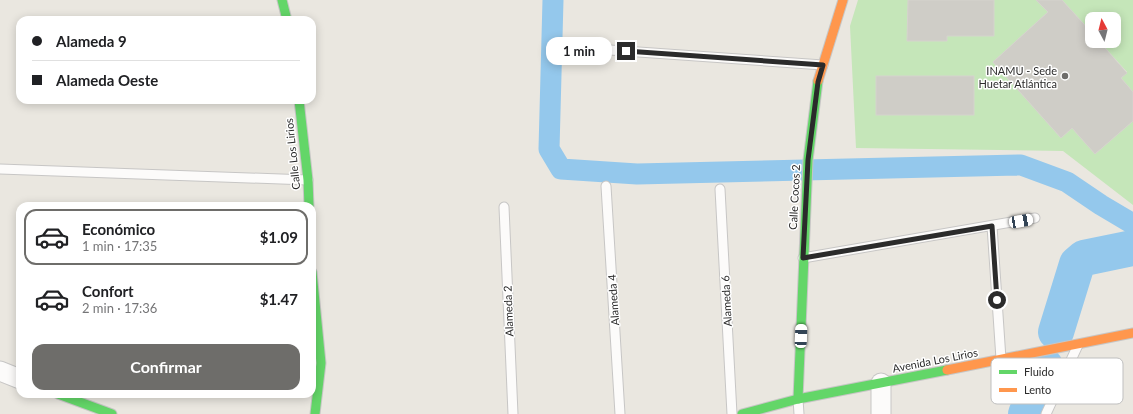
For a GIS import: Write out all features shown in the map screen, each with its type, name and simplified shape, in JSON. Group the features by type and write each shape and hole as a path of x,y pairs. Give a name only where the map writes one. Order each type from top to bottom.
{"street":[{"path":"282,0 286,16"},
{"name":"Calle Cocos 2","path":"798,399 808,160 818,82 843,0"},
{"name":"Calle Los Lirios","path":"299,104 308,180 309,202"},
{"path":"315,414 321,363 316,312"},
{"name":"Avenida Los Lirios","path":"1006,358 1133,333"},
{"name":"Avenida Los Lirios","path":"742,414 798,399 991,361"},
{"path":"0,370 16,377"},
{"path":"881,383 881,414"},
{"path":"69,398 112,414"}],"lane":[{"path":"610,50 823,65"},
{"path":"0,169 308,180"},
{"name":"Alameda 4","path":"606,186 620,414"},
{"name":"Alameda 6","path":"720,189 732,414"},
{"name":"Alameda 2","path":"504,207 513,414"},
{"path":"803,258 1035,218"},
{"path":"992,226 1001,358"},
{"path":"1071,358 1078,343"},
{"path":"798,399 799,414"},
{"path":"1046,414 1051,404"}],"green space":[{"path":"858,0 1040,0 1038,2 1048,12 993,62 1061,138 1072,128 1095,154 1133,121 1133,205 1063,151 856,148 850,26"},
{"path":"1062,0 1133,0 1133,92 1121,78 1127,72 1105,48 1121,48 1121,12 1085,12 1085,25"}],"building":[{"path":"908,0 994,0 994,36 947,36 947,41 907,41"},
{"name":"INAMU - Sede Huetar Atlántica","path":"1036,0 1062,0 1085,25 1085,48 1105,48 1127,73 1121,78 1133,92 1133,121 1095,154 1072,128 1061,138 993,62 1048,12"},
{"path":"876,76 974,76 974,115 876,115"}],"waterway":[{"path":"553,0 549,149 561,169 637,174 1021,165 1067,182 1133,224"},
{"path":"1056,332 1077,264 1084,258 1133,248"},
{"path":"1026,414 1030,404"}],"traffic: fast":[{"path":"282,0 286,16"},
{"path":"798,399 808,160 818,81"},
{"path":"299,104 308,180 309,202"},
{"path":"315,414 321,363 316,312"},
{"path":"742,414 798,399 947,370"},
{"path":"69,398 112,414"}],"traffic: slow":[{"path":"818,81 843,0"},
{"path":"1007,358 1133,333"},
{"path":"947,370 991,361"}],"place":[{"name":"INAMU - Sede Huetar Atlántica","path":"1065,76"}],"route":[{"path":"626,51 823,65 818,82 808,160 803,258 992,226 997,300"}]}
